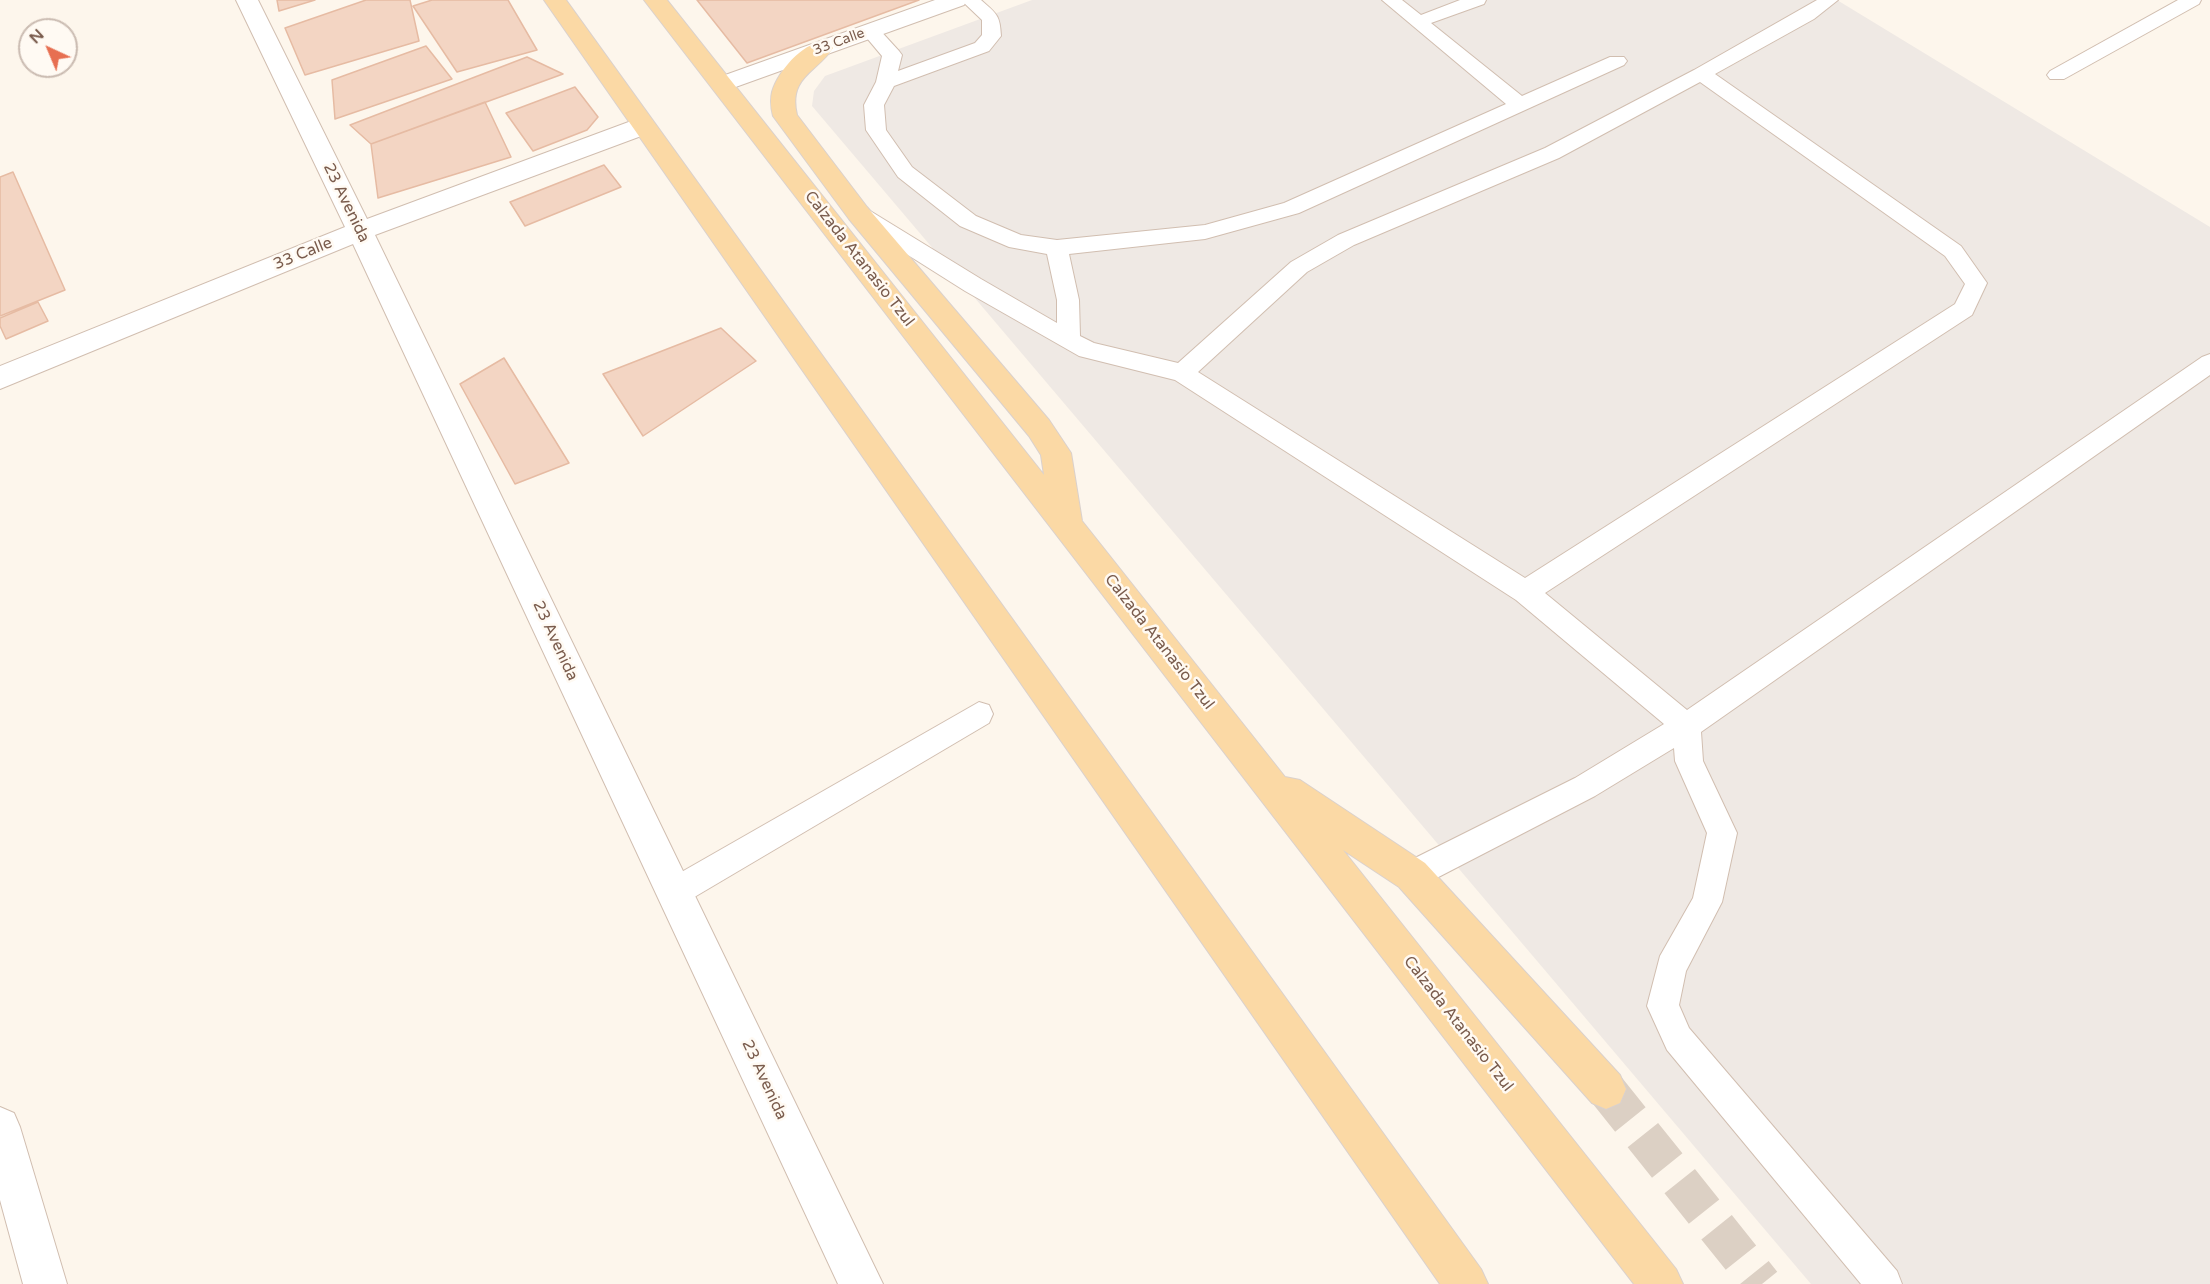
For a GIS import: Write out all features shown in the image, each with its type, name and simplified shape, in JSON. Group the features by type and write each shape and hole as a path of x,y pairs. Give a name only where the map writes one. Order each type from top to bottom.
{"main road":[{"path":"555,0 1466,1284"},
{"name":"Calzada Atanasio Tzul","path":"655,0 1661,1284"},
{"path":"821,48 800,65 786,84 781,99 785,116 858,214 1039,428 1056,453 1068,525"},
{"path":"1263,776 1412,875 1606,1089"}],"street":[{"name":"23 Avenida","path":"246,0 360,231 861,1284"},
{"name":"33 Calle","path":"722,84 956,0"},
{"name":"33 Calle","path":"0,378 360,231 643,126"},
{"path":"0,1127 45,1284"}],"lane":[{"path":"886,82 982,47 992,36 991,18 970,0"},
{"path":"1391,0 1520,105"},
{"path":"1418,22 1477,0"},
{"path":"1182,373 1299,267 1346,240 1552,153 1785,28 1829,0"},
{"path":"2057,75 2192,0"},
{"path":"870,31 892,55 886,82 873,105 876,130 905,172 968,221 1017,242 1057,248 1205,232 1291,208 1617,61"},
{"path":"1526,592 1964,309 1976,283 1953,251 1701,74"},
{"path":"858,214 973,285 1087,350 1182,373 1526,592 1686,726 1689,761 1722,833 1707,902 1671,967 1664,1006 1678,1040 1884,1284"},
{"path":"1057,248 1068,300 1069,339"},
{"path":"1412,875 1585,787 1686,726 2210,363"},
{"path":"675,892 734,860 979,714"}],"shaded area":[{"path":"1032,0 1837,0 2210,227 2210,1284 1811,1284 812,106 814,91 825,76"}],"building":[{"path":"277,0 315,0 279,11"},
{"path":"366,0 410,0 419,41 305,75 285,28"},
{"path":"432,0 508,0 537,50 457,72 413,6"},
{"path":"697,0 919,0 747,63"},
{"path":"426,46 452,79 335,119 332,80"},
{"path":"527,57 563,74 371,144 350,125"},
{"path":"575,87 598,117 587,130 533,151 506,113"},
{"path":"485,102 511,157 378,198 371,144"},
{"path":"604,165 621,187 525,226 510,202"},
{"path":"13,172 65,290 0,316 0,177"},
{"path":"38,302 48,321 6,339 0,326 0,318"},
{"path":"721,328 756,361 643,436 603,374"},
{"path":"504,358 569,463 515,484 460,384"}],"tunnel":[{"path":"1606,1089 1762,1284"}]}
